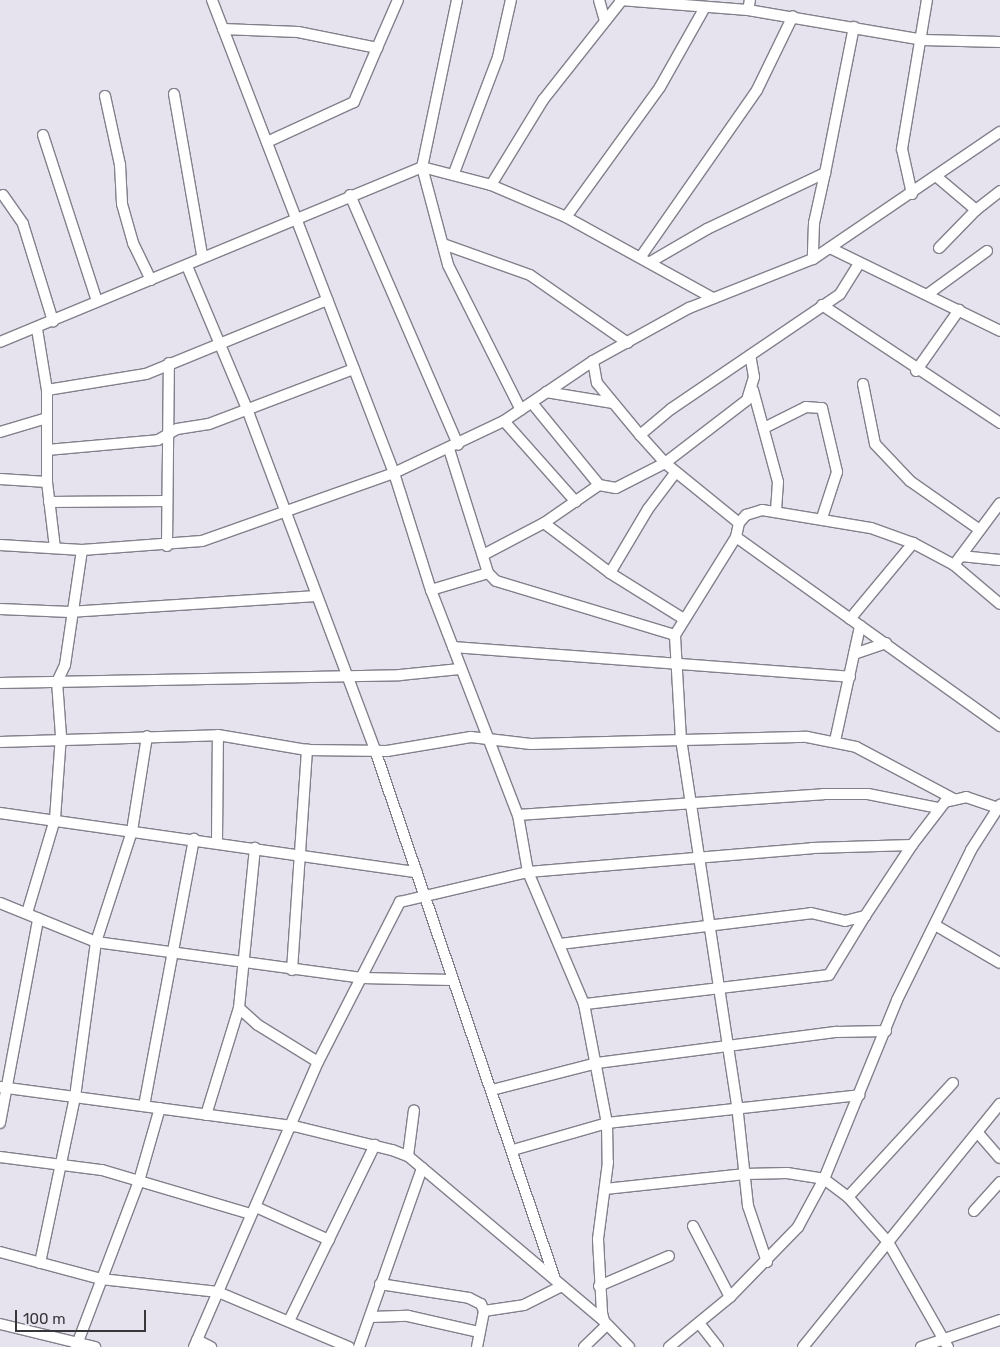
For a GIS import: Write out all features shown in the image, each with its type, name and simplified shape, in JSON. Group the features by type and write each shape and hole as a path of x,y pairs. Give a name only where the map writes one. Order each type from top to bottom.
{"street":[{"path":"212,0 298,219 327,300 394,473 431,590 518,815 528,872 584,1004 597,1063 607,1123 605,1189 598,1238 599,1286 606,1323"},
{"path":"267,142 354,102 398,0"},
{"path":"457,0 422,167 443,244 466,308 521,410"},
{"path":"454,173 498,57 511,0"},
{"path":"599,0 605,21"},
{"path":"491,185 543,100 621,0 704,9 749,5 793,16 922,40 1000,42"},
{"path":"912,194 902,149 922,40 927,0"},
{"path":"566,217 660,87 704,9"},
{"path":"642,255 757,90 793,16"},
{"path":"814,259 814,223 854,27"},
{"path":"222,29 298,32 378,48"},
{"path":"174,94 202,256"},
{"path":"105,96 120,165 122,204 133,243 151,280"},
{"path":"0,545 82,550 167,546 202,541 394,473 453,447 504,421 594,361 713,298 814,259 938,177 1000,132"},
{"path":"43,136 97,301"},
{"path":"0,342 36,329 97,301 187,266 202,256 298,219 350,195 422,167 454,173 491,185 566,217 642,255 713,298"},
{"path":"652,261 707,229 825,173"},
{"path":"938,177 976,210"},
{"path":"940,248 976,210 1000,191"},
{"path":"3,195 23,224 53,321"},
{"path":"350,195 453,447 488,573 496,581 675,635"},
{"path":"443,244 530,275 628,343"},
{"path":"830,248 860,264 928,294 1000,331"},
{"path":"928,294 987,252"},
{"path":"640,435 844,289 860,264"},
{"path":"187,266 247,409 345,676 375,750 417,872 422,894 513,1150 557,1283"},
{"path":"47,390 137,376 218,341 327,300"},
{"path":"822,305 916,371 1000,424"},
{"path":"916,371 959,310"},
{"path":"36,329 47,390 47,482 55,548"},
{"path":"750,355 753,390 778,482 776,512"},
{"path":"594,361 597,383 640,435 665,463 738,523"},
{"path":"167,546 172,432 169,363"},
{"path":"47,450 158,440 172,432 247,409 354,369"},
{"path":"863,384 875,444 910,481 980,530"},
{"path":"483,555 544,523 599,485 624,486 665,463 733,412 753,390"},
{"path":"546,392 613,403"},
{"path":"532,403 599,485"},
{"path":"764,428 806,408 822,408 837,472 822,518"},
{"path":"0,432 47,418"},
{"path":"504,421 576,502"},
{"path":"610,573 648,508 676,472"},
{"path":"0,479 47,482"},
{"path":"49,502 168,500"},
{"path":"954,565 1000,503"},
{"path":"767,1262 748,1206 738,1105 717,986 701,859 690,803 681,740 675,635 736,537 738,523 755,512 776,512 822,518 913,543 954,565 1000,604"},
{"path":"544,523 610,573 684,619"},
{"path":"736,537 1000,726"},
{"path":"850,619 913,543"},
{"path":"27,913 55,819 61,736 57,682 65,664 70,612 82,550"},
{"path":"961,556 1000,560"},
{"path":"431,590 488,573"},
{"path":"0,609 70,612 315,596"},
{"path":"836,741 860,626"},
{"path":"854,654 886,644"},
{"path":"453,647 675,660 850,677"},
{"path":"0,683 345,676 460,669"},
{"path":"0,742 61,736 218,735 307,750 375,750 488,739 531,744 807,736 836,741 886,760 954,799"},
{"path":"216,841 218,735"},
{"path":"40,1262 63,1162 75,1097 96,942 132,831 147,736"},
{"path":"292,970 302,856 307,750"},
{"path":"518,815 690,803 868,794 938,808"},
{"path":"584,1004 717,986 829,975 865,916 938,808 954,799 966,797 999,806 935,925 886,1032 824,1179 798,1227 767,1262 730,1297 669,1347"},
{"path":"0,813 216,841 302,856 417,872"},
{"path":"144,1106 169,954 194,839"},
{"path":"210,1347 195,1344 254,1210 294,1126 318,1062 400,902 422,894 528,872 701,859 812,848 912,845"},
{"path":"206,1114 239,1008 255,848"},
{"path":"0,903 96,942 169,954 362,978 452,980"},
{"path":"560,944 811,913 845,921 865,916"},
{"path":"0,1123 2,1087 38,918"},
{"path":"935,925 1000,963"},
{"path":"239,1008 258,1025 318,1062"},
{"path":"492,1090 597,1063 727,1049 844,1032 886,1032"},
{"path":"848,1197 953,1083"},
{"path":"2,1087 294,1126 374,1145 408,1156 606,1323 629,1347"},
{"path":"513,1150 607,1123 738,1105 859,1095"},
{"path":"803,1347 1000,1104"},
{"path":"77,1344 139,1181 160,1108"},
{"path":"408,1156 414,1110"},
{"path":"978,1133 1000,1158"},
{"path":"289,1321 374,1145"},
{"path":"0,1157 63,1162 254,1210 329,1240"},
{"path":"359,1347 422,1168"},
{"path":"605,1189 745,1174 787,1173 824,1179 848,1197 888,1242 947,1343"},
{"path":"974,1211 1000,1182"},
{"path":"693,1226 730,1297"},
{"path":"0,1252 101,1279 218,1292 349,1347"},
{"path":"599,1286 669,1256"},
{"path":"484,1311 524,1305 557,1283"},
{"path":"380,1284 469,1298 481,1304 484,1311 477,1347"},
{"path":"370,1317 408,1316 479,1332"},
{"path":"921,1347 947,1343 1000,1320"},
{"path":"584,1347 606,1323"},
{"path":"698,1323 718,1347"},
{"path":"0,1324 95,1347"}]}
